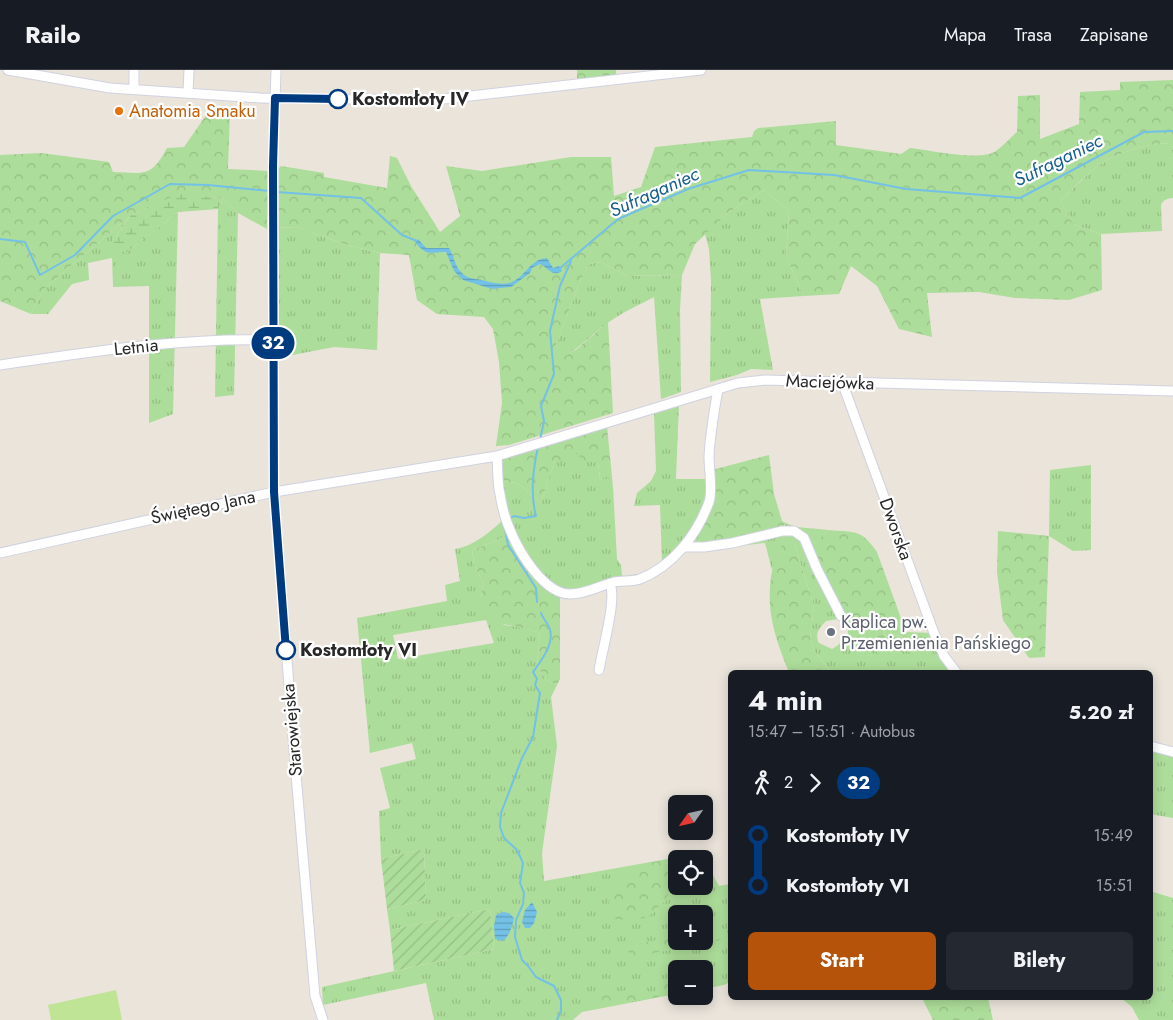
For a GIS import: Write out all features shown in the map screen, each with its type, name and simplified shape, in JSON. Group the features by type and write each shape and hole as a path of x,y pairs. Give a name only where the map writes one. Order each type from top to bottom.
{"street":[{"path":"8,70 110,88 275,98 435,100 701,70"},
{"path":"134,70 134,89"},
{"path":"188,93 189,70"},
{"path":"275,98 276,70"},
{"name":"Starowiejska","path":"275,98 273,186 274,492 315,996 323,1020"},
{"name":"Letnia","path":"0,365 87,352 202,340 273,340"},
{"name":"Maciejówka","path":"497,456 738,383 765,380 1173,391"},
{"name":"Dworska","path":"842,382 934,633 944,656 954,670"},
{"path":"497,456 499,491 510,530 526,560 539,577 553,589 568,594 586,592 615,582 638,580 670,562 684,547 709,501 711,490 709,476 710,436 718,389"},
{"name":"Świętego Jana","path":"0,552 274,492 497,456"},
{"path":"684,547 713,546 782,531 794,531 804,538 817,569 841,616"},
{"path":"599,670 612,602 610,584"},
{"path":"1153,747 1173,752"}],"green space":[{"path":"577,70 616,70 616,75 577,80"},
{"path":"1173,80 1173,143 1140,147 1107,160 1085,176 1061,201 1073,224 1101,234 1102,290 1069,300 1015,298 979,292 927,293 932,337 899,329 877,286 851,266 839,294 804,296 786,257 789,211 764,190 729,212 695,244 682,275 627,276 601,262 589,264 579,284 556,345 565,356 577,349 608,322 613,413 509,445 496,446 502,403 499,362 493,329 484,317 437,314 417,300 409,255 380,253 347,245 296,227 277,228 278,169 281,166 324,173 324,177 387,188 390,156 397,158 411,186 440,232 460,216 446,166 482,171 571,157 611,157 614,196 641,187 655,147 752,137 754,131 758,128 836,121 836,145 901,154 910,148 967,155 989,154 996,151 1017,132 1018,96 1040,95 1040,139 1079,124 1080,92 1120,90 1120,82"},
{"path":"209,111 230,111 228,169 269,171 267,229 238,213 223,198 178,195 131,215 44,289 31,314 0,301 0,155 41,153 109,162 113,172 146,172 156,165 167,148 184,147"},
{"path":"1173,143 1173,198 1169,198 1161,205 1162,231 1101,234 1073,224 1061,201 1097,166 1117,155 1140,147"},
{"path":"764,190 789,211 786,257 804,296 760,299 773,370 751,369 710,382 711,280 709,249 705,234 729,212"},
{"path":"178,194 223,198 218,209 178,212 126,253 115,248 113,240 131,215"},
{"path":"223,198 238,213 234,395 215,397 218,209"},
{"path":"178,212 173,414 149,423 149,286 113,287 112,258 88,263 89,280 72,284 48,314 31,314 44,289 131,215 113,240 126,253"},
{"path":"296,227 347,245 380,253 377,350 334,347 277,358 277,228"},
{"path":"601,262 627,276 682,275 680,310 681,392 661,399 654,297 614,318 564,357 556,345 579,284 589,264"},
{"path":"679,404 676,479 706,479 709,489 702,511 684,542 662,564 660,505 634,506 637,493 651,481 656,471 654,412"},
{"path":"607,426 613,487 608,476 600,479 598,462 581,462 578,452 566,460 555,460 541,502 517,483 502,481 500,459"},
{"path":"578,451 598,462 600,479 608,475 613,487 617,559 621,565 622,575 637,574 637,577 569,591 555,586 541,575 528,560 512,529 502,493 502,481 517,483 541,502 555,460"},
{"path":"769,455 774,494 782,521 786,523 779,531 698,545 694,542 694,538 708,508 712,470"},
{"path":"1091,465 1091,550 1073,551 1049,536 1050,470"},
{"path":"504,519 503,536 500,539 472,550 474,564 483,583 481,599 504,625 540,633 537,666 546,680 557,685 551,697 557,746 542,853 544,881 668,859 668,895 713,895 713,875 719,886 728,884 728,983 713,987 713,960 668,960 668,996 582,1012 573,1020 434,1020 426,983 323,1005 322,987 494,949 490,909 390,930 387,909 426,900 424,849 381,859 379,811 390,808 380,768 416,759 412,743 370,753 357,618 447,601 445,585 460,581 455,549 475,542","holes":["486,620 494,643 398,659 393,635"]},
{"path":"786,523 796,527 829,530 824,534 818,567 838,598 893,656 883,628 903,638 906,632 931,633 952,670 829,670 814,651 810,639 814,606 794,543 783,542 772,570 765,543 721,548 784,527","holes":["841,617 848,630 848,636 843,636 839,644 832,649 819,643 817,637 818,631 826,621"]},
{"path":"503,525 506,527 509,536 560,595 560,679 557,685 546,680 537,666 540,633 486,620 481,599 483,583 474,564 472,550 500,539 503,535"},
{"path":"829,530 857,533 866,539 877,552 906,632 904,638 883,629 893,656 888,661 859,638 838,598 818,567 812,549"},
{"path":"998,531 1049,536 1045,657 1029,658 1003,620 997,572"},
{"path":"783,541 794,543 814,606 810,639 814,651 829,670 788,670 779,647 771,611 770,585 773,567"},
{"path":"1153,748 1173,752 1173,818 1153,815"},
{"path":"424,849 426,900 387,909 381,859"},
{"path":"668,859 668,882 661,890 668,894 666,902 646,917 616,920 609,903 612,888 629,881 631,866"},
{"path":"1153,892 1173,898 1173,1020 1139,1020 1132,1007 1123,1000 1153,1000"},
{"path":"490,909 494,949 394,971 390,930"},
{"path":"728,930 728,938 713,941 713,931"},
{"path":"668,938 668,950 670,950 635,957 627,951 627,946"},
{"path":"668,984 668,995 606,1006 598,1002 601,992 637,990 643,998 655,995"},
{"path":"116,990 122,1020 51,1020 48,1005"},
{"path":"923,1000 988,1000 993,1020 933,1020"}],"water":[{"path":"418,239 426,248 449,248 459,269 465,276 473,279 506,284 519,278 531,265 547,258 553,268 559,266 562,271 553,273 540,264 532,268 530,273 511,287 492,289 463,280 454,271 446,252 426,252 415,242"},
{"path":"532,902 537,912 534,923 530,928 525,928 522,922 525,910"},
{"path":"503,912 509,913 514,918 509,933 503,941 495,939 494,926 496,915"}],"waterway":[{"name":"Sufraganiec","path":"559,269 618,219 688,189 749,170 834,175 906,189 1020,198 1144,132 1173,131"},
{"name":"Sufraganiec","path":"0,239 25,242 40,275 75,255 113,216 170,184 208,185 270,191"},
{"name":"Sufraganiec","path":"277,192 361,198 402,235 417,241"},
{"path":"540,440 544,421 541,406 554,374 550,331 560,286 571,261"},
{"path":"509,519 514,516 524,518 536,516 533,482 538,447"},
{"path":"505,528 508,545 536,588 537,602"},
{"path":"541,613 549,627 551,639 547,651 533,672 537,679 535,685 540,693 533,737 522,758 501,813 500,827 504,838 517,850 523,863 520,883 524,893 523,904 516,920 515,937 522,960 536,977 554,986 561,1000 561,1010 557,1020"}],"bus line":[{"name":"32","path":"286,650 274,492 273,166 275,98 338,99"}],"place":[{"name":"Kostomłoty IV","path":"338,99"},
{"name":"Anatomia Smaku","path":"119,111"},
{"name":"Kaplica pw. Przemienienia Pańskiego","path":"831,632"},
{"name":"Kostomłoty VI","path":"286,650"}]}
